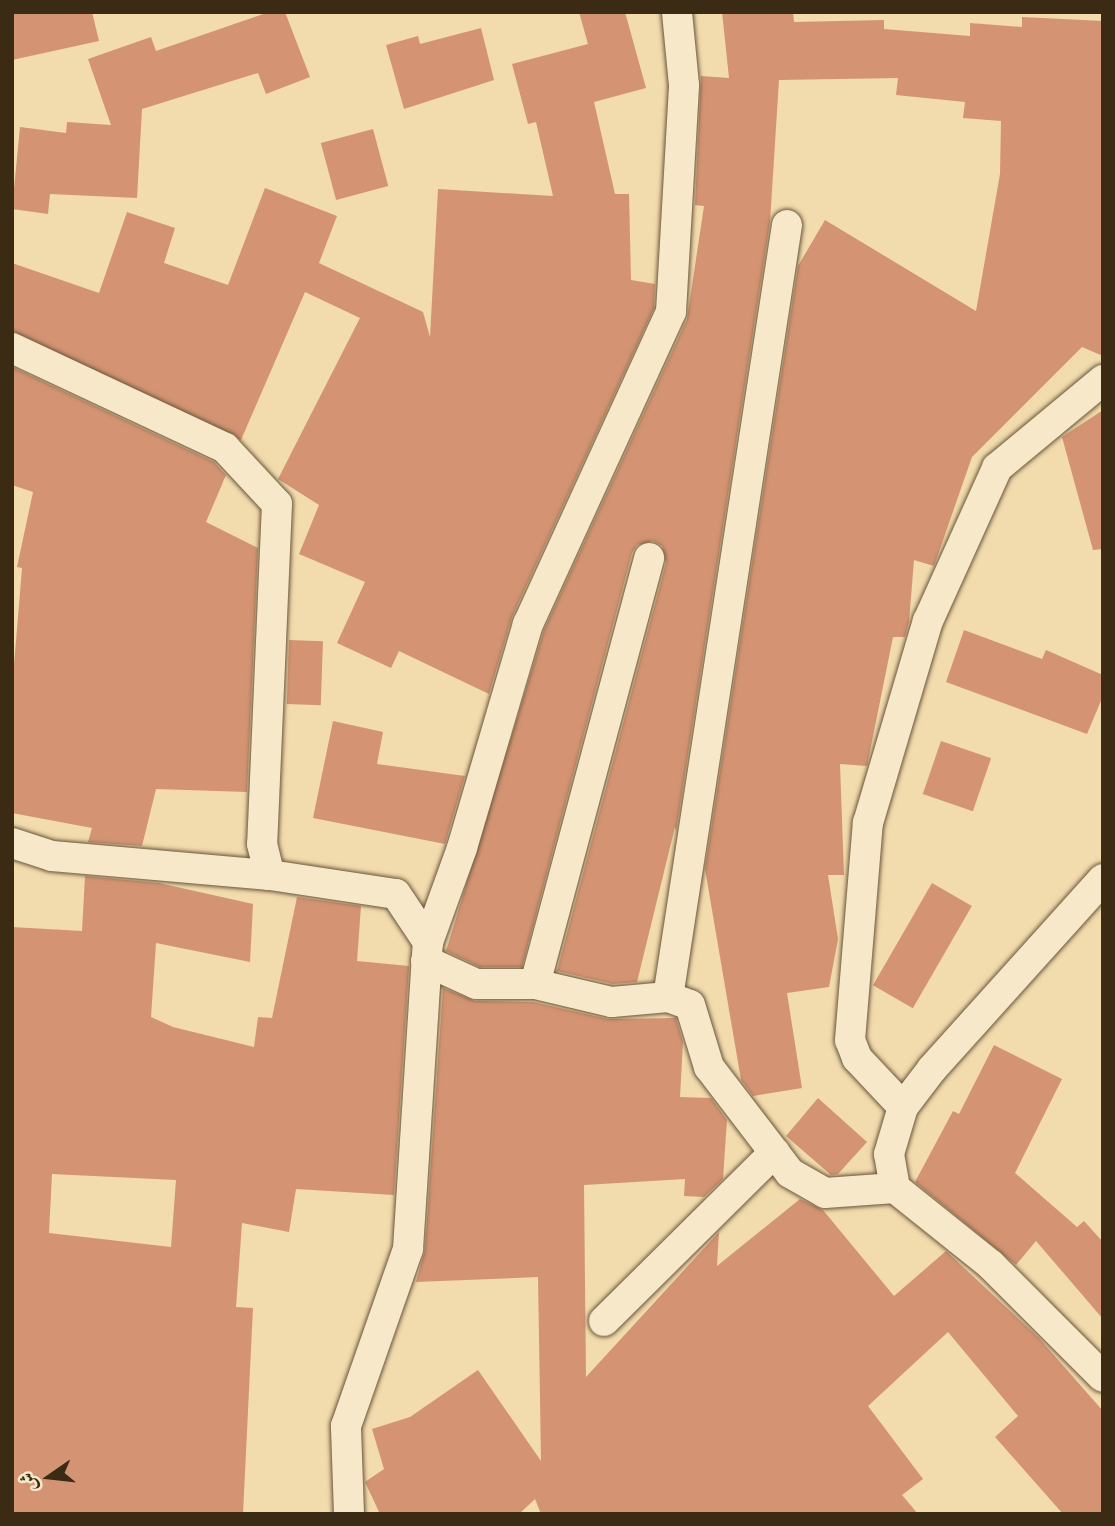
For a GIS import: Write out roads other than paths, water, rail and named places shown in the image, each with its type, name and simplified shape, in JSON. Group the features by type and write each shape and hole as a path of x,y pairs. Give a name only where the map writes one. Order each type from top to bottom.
{"street":[{"path":"346,1512 346,1426 408,1249 427,952 462,848 528,624 671,312 684,85 677,12"},
{"path":"668,997 787,225"},
{"path":"12,348 226,448 277,504 262,844 270,875"},
{"path":"903,1107 857,1058 850,1040 868,823 928,621 996,468 1103,380"},
{"path":"535,984 649,558"},
{"path":"12,843 52,856 270,875 396,894 427,952 476,984 535,984 612,1002 668,997 690,1005 709,1067 790,1173 825,1193 895,1188"},
{"path":"1103,879 903,1107 888,1154 895,1188 991,1265 1103,1377"},
{"path":"604,1321 775,1152"}]}
